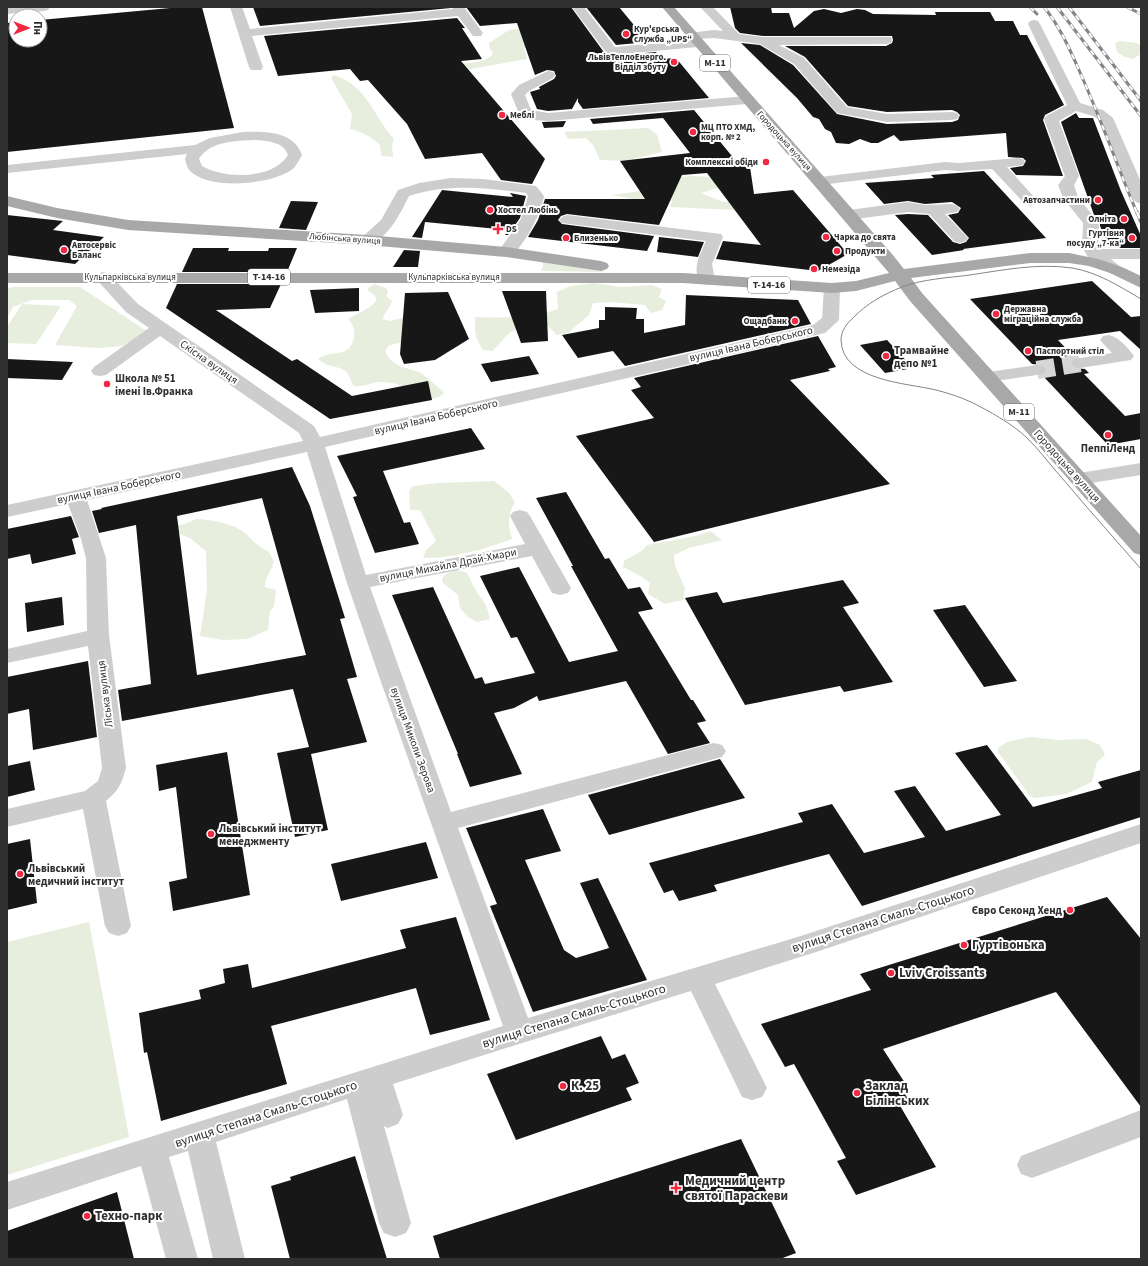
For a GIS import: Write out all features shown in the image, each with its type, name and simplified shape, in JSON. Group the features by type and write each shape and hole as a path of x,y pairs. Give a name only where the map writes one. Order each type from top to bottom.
{"main road":[{"name":"Городоцька вулиця","path":"668,7 698,44 820,181 899,274 916,297 1141,549"},
{"name":"Любінська вулиця","path":"7,201 57,213 128,225 368,240 506,252 683,278"},
{"path":"532,277 538,266 538,257"},
{"path":"899,274 1030,258 1069,258 1092,262 1116,270 1141,283"},
{"name":"Кульпарківська вулиця","path":"7,278 683,278 832,288 856,286 899,274"}],"street":[{"path":"7,10 44,7"},
{"path":"236,7 246,33 256,67"},
{"path":"578,7 612,50 698,44"},
{"path":"706,7 736,38"},
{"path":"246,33 460,10 477,33"},
{"path":"1034,24 1075,106"},
{"path":"605,63 698,44 714,34 763,41 886,40"},
{"path":"763,41 799,60 842,110 887,118 952,116"},
{"path":"548,75 524,88 518,94 525,113 533,116 548,116 747,100"},
{"path":"1116,270 1094,254 1090,247 1091,223 1071,198 1066,185 1072,176 1051,119 1075,106 1098,113 1106,118 1141,199"},
{"path":"7,169 198,149 214,141 228,138 257,136 277,139 291,146 295,155 289,164 274,173 252,178 229,179 208,175 195,168 192,159 198,149"},
{"path":"820,181 945,166 959,167 1018,162"},
{"path":"996,164 1030,201"},
{"path":"368,240 387,223 403,192 418,187 466,182 531,189 536,196 535,206 516,240 506,252"},
{"path":"849,215 908,207 933,210 952,209"},
{"path":"933,210 960,238"},
{"path":"567,220 715,237 704,264 707,280"},
{"path":"1094,254 1141,254"},
{"name":"Скісна вулиця","path":"103,277 132,308 307,430 315,444"},
{"name":"вулиця Івана Боберського","path":"7,511 315,444 819,329 830,320 832,288"},
{"path":"100,371 160,328"},
{"path":"1080,363 1125,356 1109,340"},
{"path":"988,377 1038,370"},
{"name":"вулиця Миколи Зерова","path":"315,444 358,583 392,682 519,1032"},
{"path":"1079,479 1141,469"},
{"name":"Ліська вулиця","path":"7,818 93,798 109,785 114,768 98,635 96,558 91,539 78,505 77,496"},
{"path":"520,516 560,588"},
{"name":"вулиця Михайла Драй-Хмари","path":"358,583 538,548"},
{"path":"7,656 83,640 98,635"},
{"path":"443,823 714,750"},
{"path":"93,798 118,926"},
{"name":"вулиця Степана Смаль-Стоцького","path":"7,1196 519,1032 806,945 1137,840"},
{"path":"698,978 752,1088"},
{"path":"367,1081 388,1115"},
{"path":"367,1081 395,1223"},
{"path":"1032,1165 1134,1127 1141,1123"},
{"path":"199,1135 229,1259"},
{"path":"152,1150 182,1259"}],"green space":[{"path":"526,28 555,46 524,48 527,59 448,73 449,64 472,63 489,58 493,54 489,47 489,43 509,30"},
{"path":"1120,41 1137,43 1141,46 1141,54 1133,59 1125,57 1117,52 1115,43"},
{"path":"334,75 355,86 369,102 394,139 392,146 393,157 381,156 380,145 377,142 366,135 350,129 352,114 331,78"},
{"path":"648,128 657,135 662,152 624,161 600,160 593,145 586,138 568,139 564,132"},
{"path":"693,176 723,178 726,185 701,193 723,202 739,202 734,210 670,207 672,201 633,199 611,195 642,191 679,177"},
{"path":"543,262 606,272 541,271"},
{"path":"594,283 621,287 652,285 662,289 659,297 666,301 662,310 651,313 645,305 611,302 593,303 589,315 568,333 557,335 548,326 529,326 516,329 511,332 493,351 483,350 480,345 476,334 475,317 517,317 548,312 558,309 557,292 570,286"},
{"path":"375,284 386,288 388,291 386,296 392,301 383,319 390,321 406,317 407,342 389,346 386,349 388,358 400,366 421,373 444,393 441,396 429,400 405,387 386,382 376,382 361,386 354,386 348,373 344,370 325,364 318,359 323,356 344,351 352,344 354,330 348,319 370,307 376,301 376,297 368,290 368,288"},
{"path":"12,287 80,287 148,332 122,346 99,348 55,345 77,306 69,300 32,300 13,307 7,318 7,289"},
{"path":"22,304 61,306 36,344 7,343 7,327"},
{"path":"494,481 508,492 515,502 509,516 512,539 468,553 446,557 423,558 426,550 436,541 420,510 410,510 409,491 413,486 438,483"},
{"path":"196,519 220,522 237,528 245,533 260,547 268,551 274,561 265,587 276,590 274,607 270,611 268,630 247,639 223,640 200,636 207,590 206,551 191,539 165,527 185,524"},
{"path":"710,531 722,540 689,548 674,555 675,566 685,588 683,600 665,604 648,594 650,583 644,578 623,567 624,561 643,550 647,545 695,536"},
{"path":"454,570 466,572 469,576 485,604 490,619 477,622 468,617 460,608 458,595 442,582 443,576"},
{"path":"1030,737 1058,740 1086,739 1100,745 1105,755 1097,762 1092,782 1066,794 1035,798 1030,796 998,752 998,748 1007,742"},
{"path":"89,922 129,1137 7,1175 7,942"}],"building":[{"path":"181,7 202,7 234,128 7,152 7,23 8,48 48,48 48,19"},
{"path":"253,7 451,7 451,8 260,26"},
{"path":"466,7 571,7 606,55 612,56 656,52 661,59 676,58 709,98 583,109 578,102 578,98 572,109 548,111 537,109 530,92 540,89 539,87 554,79 556,76 554,71 547,70 535,75 517,23 480,26"},
{"path":"586,7 619,7 648,42 616,45"},
{"path":"730,7 771,7 772,13 789,13 794,28 814,11 824,9 841,13 857,9 865,10 873,14 936,15 935,12 990,12 995,21 1013,21 1020,35 1027,35 1064,105 1045,115 1043,120 1063,176 1016,175 1010,168 1023,166 1026,161 1023,158 1008,157 1006,133 900,141 894,135 878,143 871,143 860,139 849,144 836,143 831,132 825,129 819,119 813,117 797,98 741,43 760,45 793,65 837,114 887,124 952,122 958,120 960,115 952,110 887,112 848,106 805,57 785,46 886,46 892,43 892,36 763,36 740,33 735,28"},
{"path":"457,18 465,28 462,28 482,59 461,61 545,159 532,184 501,180 482,153 425,159 407,124 368,80 360,81 350,69 278,76 264,36"},
{"path":"694,110 736,161 749,160 754,194 793,190 848,254 818,271 716,259 723,241 761,245 707,173 682,175 659,225 567,214 561,216 558,220 562,224 654,236 647,251 528,237 538,220 545,199 645,199 620,161 690,153 663,118 593,124 590,119"},
{"path":"1076,113 1079,118 1093,118 1121,191 1141,236 1141,248 1110,248 1100,226 1100,222 1094,215 1061,122"},
{"path":"566,121 563,127 544,128 542,122"},
{"path":"984,171 1046,238 963,249 964,250 932,255 895,215 928,215 953,242 960,244 966,242 969,238 948,215 958,213 961,208 952,202 925,204 908,201 884,204 865,183 934,178 931,175"},
{"path":"442,190 513,197 510,193 526,196 520,218 508,235 505,235 508,230 425,222 422,238 412,237"},
{"path":"291,201 318,202 306,230 279,228"},
{"path":"7,215 63,221 53,230 104,237 75,264 7,255"},
{"path":"659,237 704,242 698,257 657,252"},
{"path":"193,248 229,248 228,251 268,251 269,248 297,248 287,272 182,272"},
{"path":"404,250 420,251 418,267 393,267"},
{"path":"1092,281 1131,317 1141,316 1141,350 1120,331 1058,340 1074,357 1070,363 1073,368 1085,369 1089,373 1084,374 1125,416 1141,413 1141,439 1108,445 1043,376 1048,370 1044,365 1032,364 970,299"},
{"path":"177,284 281,284 270,308 216,310 292,361 297,359 352,396 428,381 432,400 330,419 166,308"},
{"path":"359,288 359,311 315,313 310,290"},
{"path":"502,291 546,291 548,341 521,343"},
{"path":"448,292 469,339 435,360 404,364 400,354 405,293"},
{"path":"686,295 798,300 811,324 625,366 613,351 578,358 562,335 599,328 599,320 605,320 605,307 637,308 636,319 644,319 644,333 685,325"},
{"path":"818,336 836,367 828,369 830,371 790,380 890,484 654,542 576,436 654,418 631,390 641,387 634,378"},
{"name":"Трамвайне депо №1","path":"887,340 913,368 885,373 860,345"},
{"path":"529,356 539,374 491,382 481,364"},
{"path":"7,359 73,362 62,380 7,378"},
{"path":"471,428 485,449 383,471 404,523 410,522 419,544 375,553 353,497 357,496 337,456"},
{"path":"292,467 310,506 345,618 340,619 357,677 347,679 367,742 311,754 328,830 295,837 277,753 309,747 293,689 122,721 118,690 151,684 136,525 99,533 92,511 102,509 101,508","holes":["262,498 306,655 197,675 177,516"]},
{"path":"566,492 605,559 609,558 628,589 640,587 653,609 638,612 691,700 693,700 706,721 697,723 710,743 668,754 626,681 539,701 537,696 514,708 494,713 522,774 470,787 458,754 392,595 433,587 475,679 482,677 485,684 535,673 517,637 511,638 480,576 519,567 569,662 618,651 571,566 573,566 536,498"},
{"path":"71,516 79,537 72,539 76,554 32,564 30,554 7,559 7,529"},
{"path":"843,580 859,603 843,607 893,682 844,692 840,686 745,705 685,598 717,592 723,603"},
{"path":"62,597 64,625 27,632 25,603"},
{"path":"965,605 1017,681 984,687 933,610"},
{"path":"88,661 97,737 33,750 29,709 7,714 7,677"},
{"path":"987,745 1033,807 1102,788 1098,782 1141,770 1141,817 862,906 829,854 714,885 717,891 679,901 673,890 664,893 649,863 803,822 798,813 832,804 864,853 925,837 894,791 915,786 946,831 1001,815 955,753"},
{"name":"Львівський інститут менеджменту","path":"227,752 250,895 173,911 169,882 187,878 176,787 159,791 156,765"},
{"path":"720,759 745,798 609,835 588,795"},
{"path":"30,761 35,790 7,797 7,766"},
{"path":"543,809 561,851 525,860 564,950 576,958 609,948 580,883 598,878 647,980 533,1012 490,906 497,904 466,828"},
{"name":"Львівський медичний інститут","path":"30,839 37,903 7,910 7,844"},
{"path":"426,842 438,878 341,901 331,864"},
{"path":"1107,897 1141,939 1141,1107 1056,992 883,1049 905,1083 900,1085 909,1101 899,1104 936,1167 856,1195 837,1161 846,1158 794,1064 785,1067 761,1024 871,990 860,974"},
{"path":"456,917 490,1020 430,1035 416,988 271,1026 287,1084 161,1121 147,1052 144,1053 139,1013 201,999 199,990 225,983 223,969 248,964 252,988 406,948 400,930"},
{"name":"К. 25","path":"601,1036 612,1059 625,1054 639,1083 626,1088 632,1100 516,1140 487,1074"},
{"name":"Медичний центр святої Параскеви","path":"741,1139 796,1253 780,1259 440,1259 433,1236"},
{"path":"355,1156 387,1259 290,1259 271,1186 291,1180 290,1177"},
{"name":"Техно-парк","path":"117,1192 134,1259 7,1259 7,1231"}],"tunnel":[{"path":"1037,370 1080,363"}],"tram line":[{"path":"1141,299 1099,276 1081,270 1046,266 1008,269 935,279 902,287 864,308 849,322 843,330 841,337 844,354 852,364 864,372 893,382 936,390 958,397 985,409 1014,427 1035,447 1141,569"}],"railway":[{"path":"1030,7 1037,14"},
{"path":"1044,7 1061,32 1074,58 1137,213"},
{"path":"1057,7 1141,116"},
{"path":"1069,7 1141,101"},
{"path":"1127,7 1141,14"},
{"path":"1137,212 1141,222"}],"place":[{"name":"Кур'єрська служба „UPS“","path":"626,34"},
{"name":"ЛьвівТеплоЕнерго. Відділ збуту","path":"674,62"},
{"name":"Меблі","path":"502,115"},
{"name":"МЦ ПТО ХМД, корп. № 2","path":"693,132"},
{"name":"Комплексні обіди","path":"766,162"},
{"name":"Автозапчастини","path":"1098,200"},
{"name":"Хостел Любінь","path":"490,210"},
{"name":"Олніта","path":"1124,219"},
{"name":"DS","path":"498,229"},
{"name":"Чарка до свята","path":"826,237"},
{"name":"Близенько","path":"566,238"},
{"name":"Гуртівня посуду „7-ка“","path":"1132,238"},
{"name":"Автосервіс Баланс","path":"64,250"},
{"name":"Продукти","path":"837,251"},
{"name":"Немезіда","path":"814,269"},
{"name":"Державна міграційна служба","path":"996,314"},
{"name":"Ощадбанк","path":"795,321"},
{"name":"Паспортний стіл","path":"1028,351"},
{"name":"Трамвайне депо №1","path":"886,356"},
{"name":"Школа № 51 імені Ів.Франка","path":"107,384"},
{"name":"ПеппіЛенд","path":"1108,435"},
{"name":"Львівський інститут менеджменту","path":"211,834"},
{"name":"Львівський медичний інститут","path":"20,874"},
{"name":"Євро Секонд Хенд","path":"1070,910"},
{"name":"Гуртівонька","path":"964,945"},
{"name":"Lviv Croissants","path":"891,973"},
{"name":"К. 25","path":"563,1086"},
{"name":"Заклад Білінських","path":"857,1093"},
{"name":"Медичний центр святої Параскеви","path":"676,1188"},
{"name":"Техно-парк","path":"87,1216"}]}
